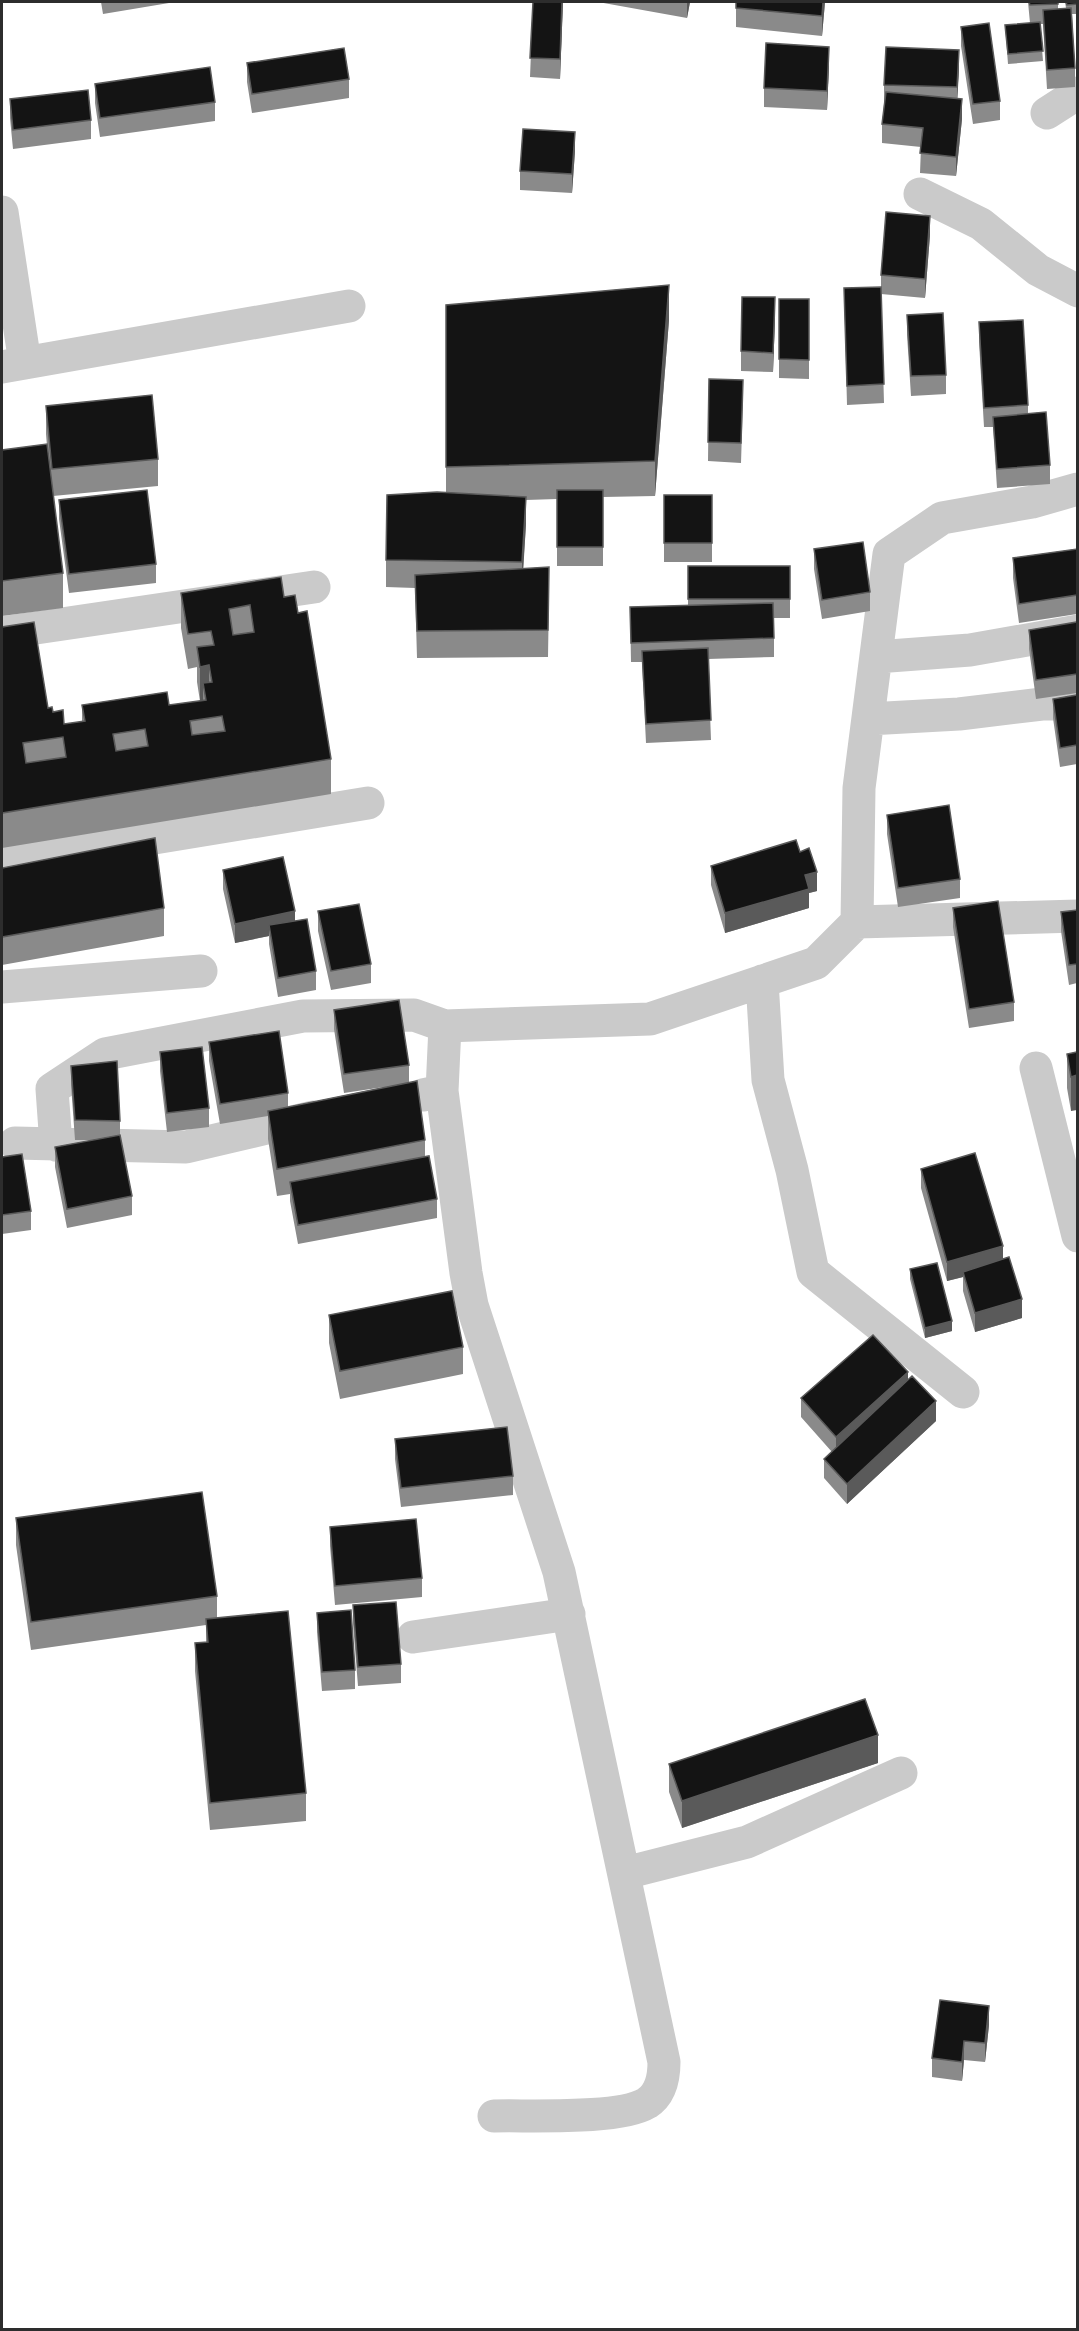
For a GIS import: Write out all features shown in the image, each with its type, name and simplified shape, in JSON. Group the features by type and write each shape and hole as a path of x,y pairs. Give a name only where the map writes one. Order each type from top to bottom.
{"street":[{"path":"1047,113 1077,93"},
{"path":"920,194 981,224 1038,270 1077,291"},
{"path":"2,212 13,365 349,306"},
{"path":"857,922 859,788 889,554 942,518 1032,502 1077,489"},
{"path":"2,633 314,587"},
{"path":"876,657 970,650 1077,631"},
{"path":"868,719 959,714 1042,704 1077,704"},
{"path":"2,863 368,803"},
{"path":"56,1145 52,1089 105,1054 303,1016 414,1015 460,1026 650,1019 816,963 857,922 1077,916"},
{"path":"2,987 201,971"},
{"path":"762,981 768,1080 792,1170 813,1272 963,1392"},
{"path":"460,1026 442,1091 472,1305 559,1572 664,2062 664,2078 658,2091 647,2103 614,2111 494,2116"},
{"path":"1036,1068 1077,1236"},
{"path":"396,1101 442,1091"},
{"path":"15,1143 186,1147 338,1112"},
{"path":"413,1637 569,1614"},
{"path":"625,1873 747,1842 901,1773"}],"building":[{"path":"533,2 562,2 560,59 530,58"},
{"path":"736,2 823,2 822,16 736,8"},
{"path":"1029,2 1058,2 1058,4 1030,5"},
{"path":"1066,2 1077,2 1077,4 1067,5"},
{"path":"1071,8 1075,68 1047,70 1043,10"},
{"path":"1040,22 1043,51 1008,54 1005,25"},
{"path":"989,23 1000,101 973,104 961,27"},
{"path":"766,43 829,47 827,91 764,88"},
{"path":"886,47 959,50 957,87 884,85"},
{"path":"344,48 349,79 252,94 247,63"},
{"path":"210,67 215,102 100,118 95,84"},
{"path":"88,90 91,120 13,130 10,99"},
{"path":"886,92 962,99 956,157 920,153 923,128 882,124"},
{"path":"523,129 575,132 572,174 520,171"},
{"path":"886,212 930,216 925,279 881,275"},
{"path":"669,285 655,461 446,467 446,305"},
{"path":"881,287 884,384 847,386 844,288"},
{"path":"742,297 775,297 773,353 741,351"},
{"path":"779,299 809,299 809,360 779,359"},
{"path":"943,313 946,375 911,376 907,315"},
{"path":"1023,320 1028,405 984,408 979,322"},
{"path":"709,379 743,380 741,443 708,442"},
{"path":"152,395 158,459 52,469 46,406"},
{"path":"1046,412 1050,465 997,469 993,417"},
{"path":"47,444 63,573 2,581 2,450"},
{"path":"147,490 156,564 69,574 59,500"},
{"path":"557,490 603,490 603,547 557,547"},
{"path":"437,492 526,497 522,562 386,560 387,495"},
{"path":"664,495 712,495 712,543 664,543"},
{"path":"863,542 870,592 822,600 814,549"},
{"path":"1077,549 1077,595 1019,604 1013,558"},
{"path":"688,566 790,566 790,599 688,599"},
{"path":"549,567 548,630 417,631 415,575"},
{"path":"281,577 284,597 295,595 298,613 307,611 331,759 2,813 2,627 34,622 48,708 52,707 53,712 63,710 64,724 85,721 82,705 167,692 169,705 206,700 203,683 212,682 209,665 200,667 197,647 214,645 211,631 188,634 181,593","holes":["250,605 254,632 233,635 229,609","222,716 225,731 192,735 190,721","145,729 148,746 116,751 113,734","63,737 66,757 26,763 23,743"]},
{"path":"773,603 774,638 631,643 630,607"},
{"path":"1077,622 1077,674 1036,680 1029,630"},
{"path":"708,648 711,720 646,724 642,651"},
{"path":"1077,695 1077,745 1060,748 1053,699"},
{"path":"949,805 960,879 898,888 887,815"},
{"path":"155,838 164,908 2,937 2,868"},
{"path":"796,840 800,852 809,848 817,872 805,875 809,889 725,913 711,866"},
{"path":"283,857 295,911 235,924 223,870"},
{"path":"998,901 1014,1002 969,1009 953,908"},
{"path":"359,904 371,964 331,971 318,911"},
{"path":"1077,910 1077,964 1069,965 1061,912"},
{"path":"307,919 316,971 278,978 269,925"},
{"path":"399,1000 409,1065 344,1074 334,1010"},
{"path":"279,1031 288,1093 220,1104 209,1042"},
{"path":"202,1047 209,1108 167,1113 160,1052"},
{"path":"1077,1052 1077,1075 1071,1077 1067,1054"},
{"path":"117,1061 120,1121 75,1120 71,1066"},
{"path":"417,1081 425,1140 277,1169 268,1111"},
{"path":"120,1135 132,1196 67,1209 55,1147"},
{"path":"975,1153 1003,1246 947,1262 921,1169"},
{"path":"22,1154 31,1211 2,1215 2,1157"},
{"path":"429,1156 437,1199 298,1225 290,1182"},
{"path":"1009,1257 1022,1299 975,1313 963,1272"},
{"path":"937,1263 952,1321 925,1328 910,1269"},
{"path":"452,1291 463,1347 340,1371 329,1315"},
{"path":"873,1335 908,1372 836,1437 801,1398"},
{"path":"912,1376 936,1401 847,1484 824,1459"},
{"path":"507,1427 513,1476 401,1488 395,1439"},
{"path":"202,1492 217,1596 31,1622 16,1518"},
{"path":"416,1519 422,1578 335,1586 330,1527"},
{"path":"396,1602 401,1664 358,1667 353,1605"},
{"path":"351,1610 355,1670 322,1672 317,1613"},
{"path":"288,1611 306,1793 210,1803 195,1643 208,1642 206,1619"},
{"path":"865,1699 878,1735 682,1801 669,1764"},
{"path":"940,2000 989,2006 985,2043 964,2041 962,2062 932,2058"}]}
